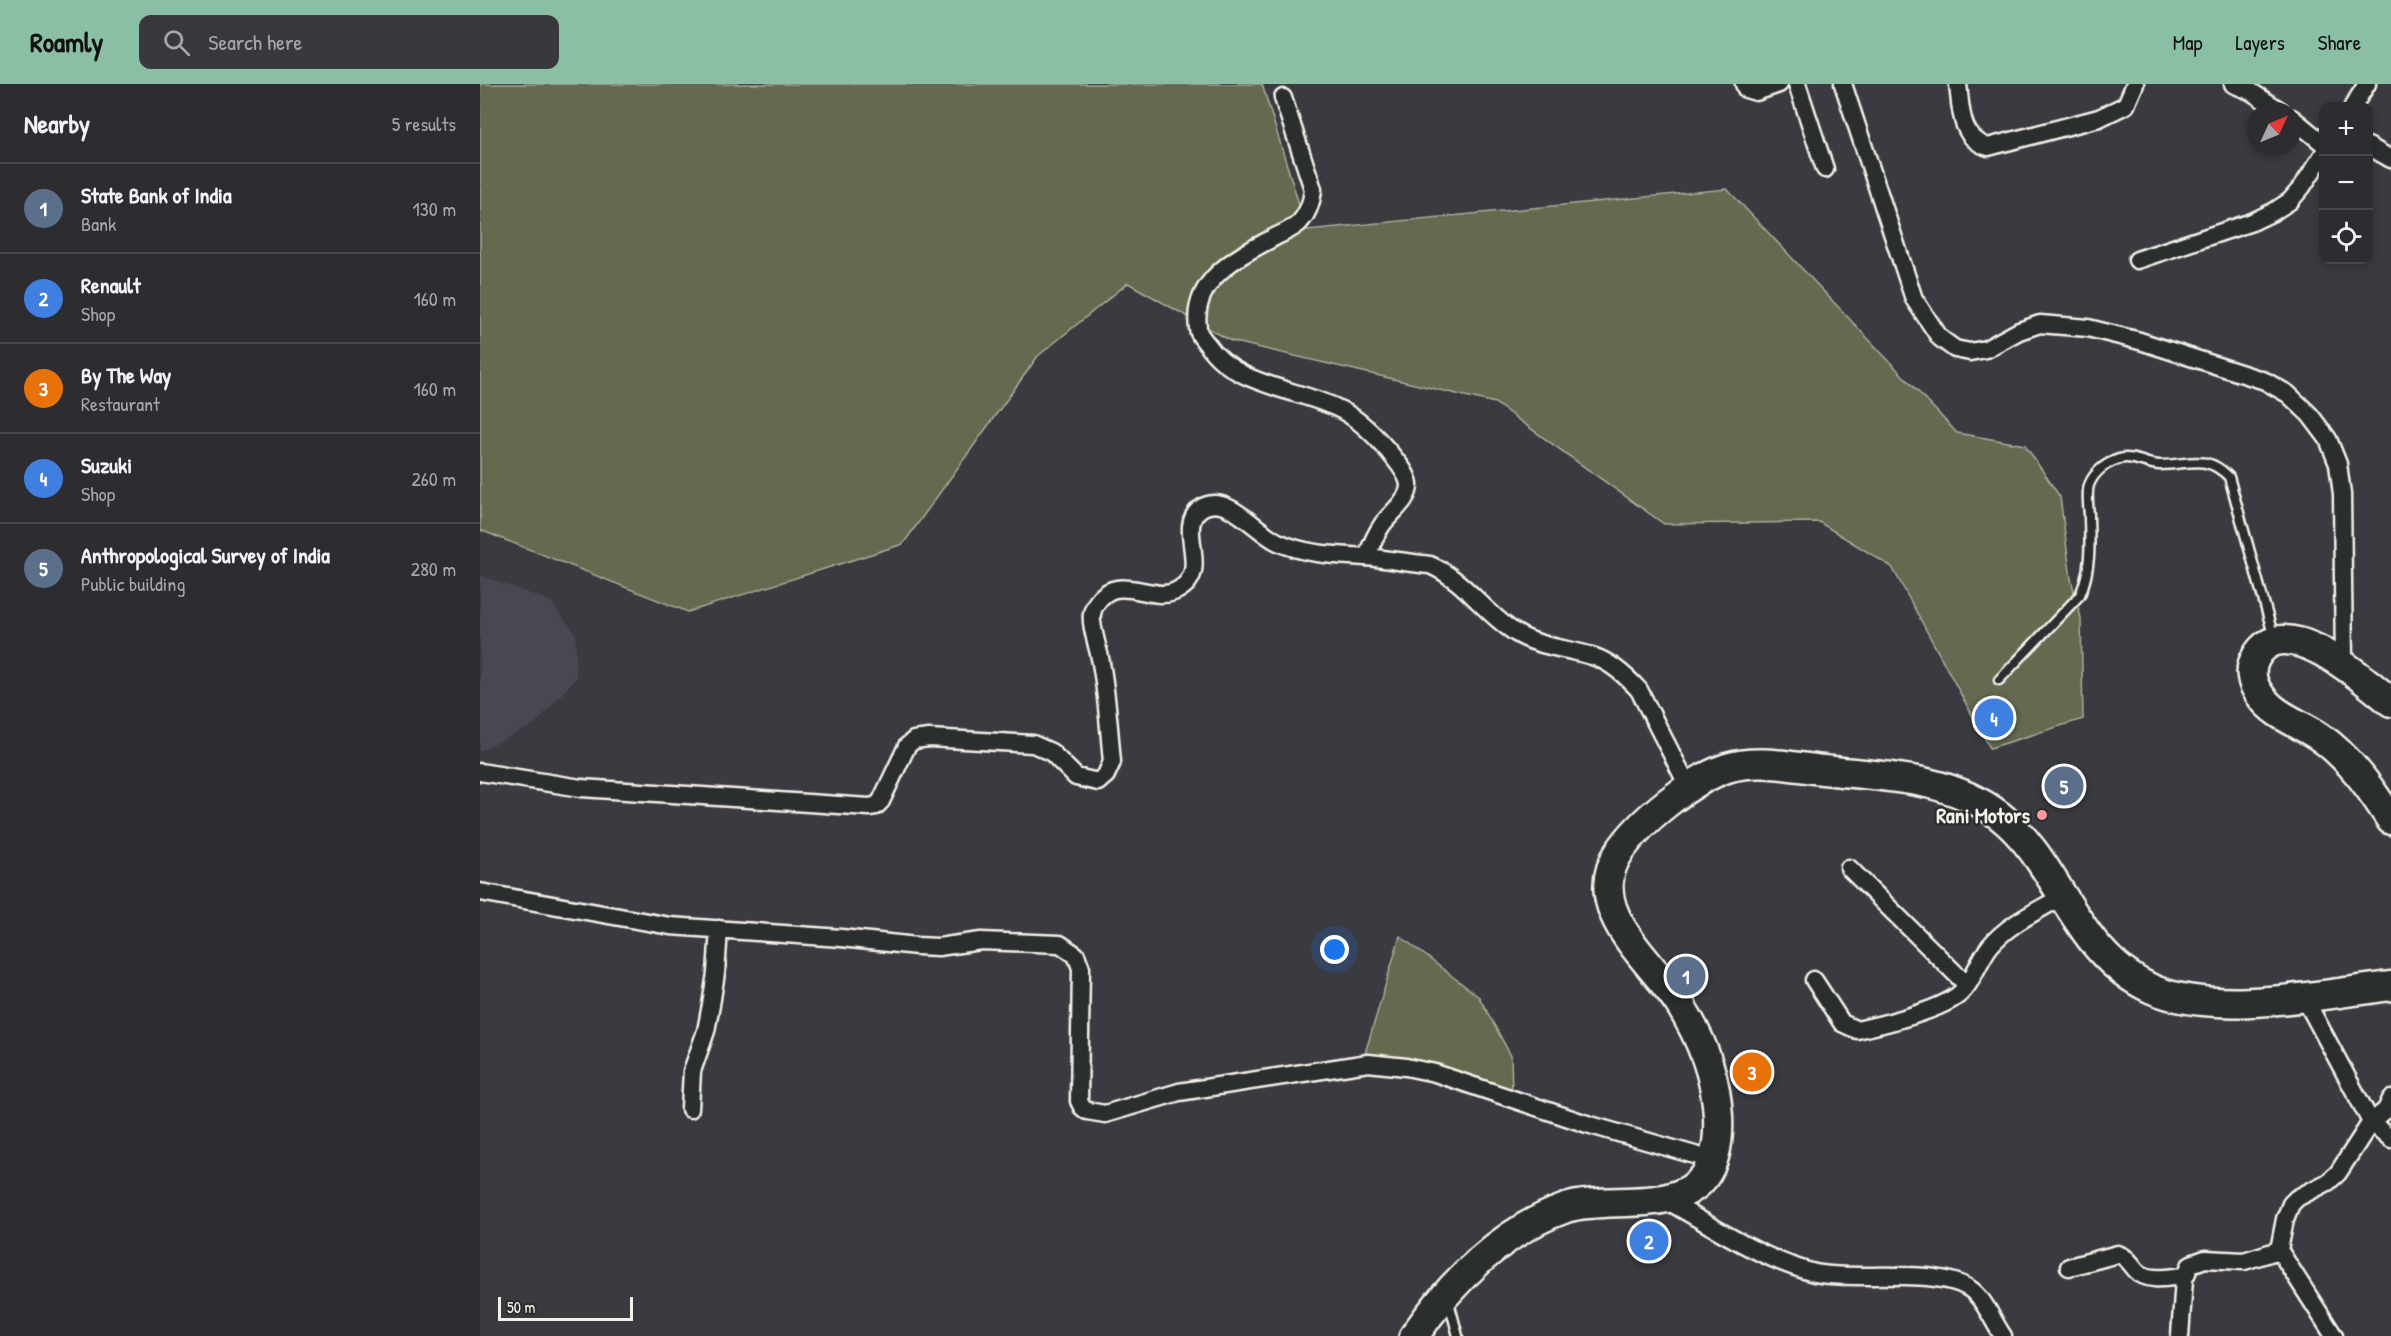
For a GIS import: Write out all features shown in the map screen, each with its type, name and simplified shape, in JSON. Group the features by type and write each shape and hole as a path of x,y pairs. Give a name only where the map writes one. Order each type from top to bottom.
{"highway":[{"path":"2391,702 2344,664 2305,643 2289,639 2275,642 2263,649 2256,657 2252,669 2252,682 2261,697 2275,710 2319,736 2337,751 2357,771 2391,820"},
{"path":"1414,1336 1431,1312 1482,1259 1545,1216 1571,1206 1600,1202 1664,1199 1684,1193 1703,1179 1712,1160 1719,1132 1718,1110 1708,1063 1700,1042 1679,1003 1616,920 1608,898 1609,875 1618,853 1638,831 1689,788 1731,766 1756,764 1899,777 1935,784 1962,793 2002,817 2039,860 2061,897 2107,959 2130,977 2154,990 2178,998 2207,1001 2305,999 2391,986"}],"street":[{"path":"1744,84 1746,89 1756,92 1779,84"},
{"path":"1797,84 1825,169"},
{"path":"1843,84 1914,299 1940,338 1955,349 1970,352 1986,349 2019,331 2040,324 2088,328 2140,341 2265,381 2288,394 2310,415 2328,439 2338,464 2344,664"},
{"path":"1958,84 1962,114 1968,134 1976,143 1988,147 2099,118 2126,105 2135,84"},
{"path":"2233,84 2268,102"},
{"path":"2356,102 2367,84"},
{"path":"1283,98 1313,189 1312,204 1298,224 1243,254 1218,272 1202,293 1198,308 1198,330 1211,351 1229,367 1277,387 1333,406 1348,414 1383,445 1402,468 1409,484 1406,496 1372,540 1367,557"},
{"path":"2301,125 2319,140"},
{"path":"2373,149 2391,159"},
{"path":"2137,260 2252,222 2273,212 2290,201 2322,156"},
{"path":"480,772 581,788 869,807 876,806 880,801 907,746 914,740 928,738 1033,744 1051,752 1076,777 1098,782 1106,776 1112,762 1101,662 1091,615 1096,603 1104,594 1116,589 1168,594 1186,585 1193,576 1195,563 1191,544 1193,518 1200,509 1210,504 1225,505 1265,535 1299,550 1324,555 1367,557 1430,565 1446,572 1497,620 1518,634 1546,646 1597,657 1627,677 1639,690 1689,788"},
{"path":"1849,868 1967,985"},
{"path":"480,892 670,927 938,947 981,941 1060,944 1076,955 1081,968 1079,1101 1087,1111 1096,1113 1105,1114 1179,1092 1368,1063 1435,1073 1587,1124 1712,1160"},
{"path":"1814,980 1842,1023 1857,1030 1947,1002 1967,985 1979,960 2005,930 2061,897"},
{"path":"690,1109 692,1071 706,1031 711,1005 719,929"},
{"path":"2305,999 2371,1122 2391,1139"},
{"path":"2334,1336 2279,1250 2285,1219 2291,1204 2297,1198 2328,1182 2338,1173 2371,1122 2386,1110 2391,1099"},
{"path":"1664,1199 1776,1259 1813,1273 1849,1276 1903,1274 1955,1283 1975,1292 2003,1336"},
{"path":"2180,1336 2185,1276 2192,1264 2205,1259 2244,1261 2279,1250"},
{"path":"2069,1267 2118,1254 2127,1258 2139,1274 2145,1276 2160,1278 2185,1276"}],"lane":[{"path":"1999,680 2080,595 2086,582 2089,564 2088,487 2096,473 2107,464 2120,459 2132,458 2158,465 2205,461 2219,466 2229,477 2275,642"},
{"path":"1447,1294 1458,1336"}],"shaded area":[{"path":"480,575 550,601 576,634 576,678 534,725 480,751"}],"green space":[{"path":"480,84 1262,84 1307,230 1727,189 1957,433 2025,445 2060,497 2071,579 2081,618 2083,719 1990,748 1892,567 1819,522 1664,524 1495,403 1231,341 1128,283 1038,356 903,544 688,612 480,530"},
{"path":"1400,936 1479,997 1511,1056 1512,1095 1364,1057"}],"place":[{"name":"Suzuki","path":"1994,718"},
{"name":"Anthropological Survey of India","path":"2064,786"},
{"name":"Rani Motors","path":"2042,815"},
{"name":"State Bank of India","path":"1686,976"},
{"name":"By The Way","path":"1752,1072"},
{"name":"Renault","path":"1649,1241"}]}
